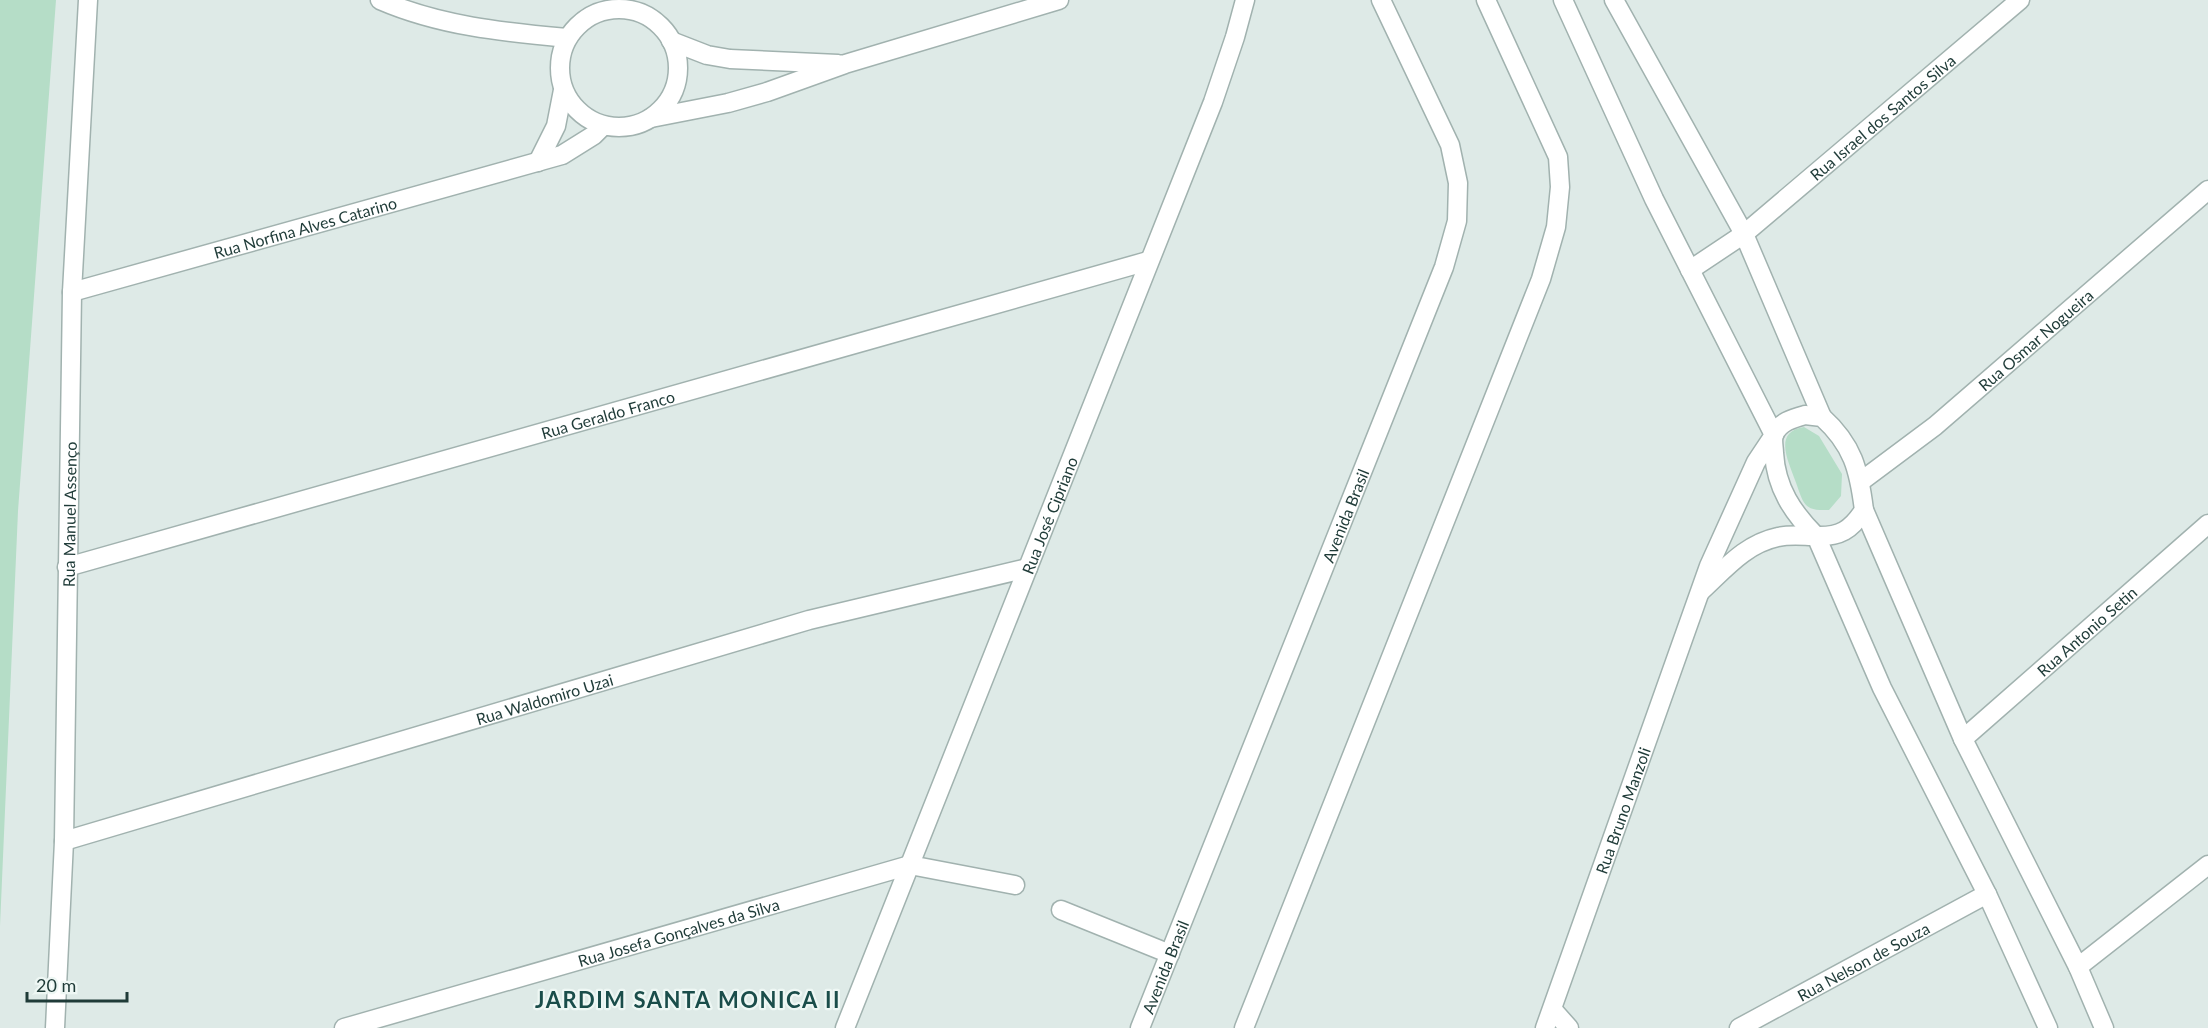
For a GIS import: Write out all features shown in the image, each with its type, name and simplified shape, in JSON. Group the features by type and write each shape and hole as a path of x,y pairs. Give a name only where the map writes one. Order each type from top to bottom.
{"street":[{"name":"Rua Manuel Assenço","path":"55,1028 64,841 72,292 88,0"},
{"path":"380,0 451,23 499,32 567,38"},
{"path":"651,118 728,103 801,81 845,64 1059,0"},
{"name":"Rua José Cipriano","path":"844,1028 1213,102 1245,0"},
{"name":"Avenida Brasil","path":"1140,1028 1444,267 1457,221 1458,183 1450,145 1381,0"},
{"path":"1244,1028 1541,279 1556,227 1560,187 1558,157 1486,0"},
{"path":"1563,0 1654,199 1773,435 1774,458 1786,498 1797,517 1816,536 1882,688 1987,894 2048,1028"},
{"path":"1614,0 1744,234 1822,417 1844,440 1855,463 1863,510 1963,740 2078,967 2104,1028"},
{"name":"Rua Israel dos Santos Silva","path":"1690,270 1744,234 2020,0"},
{"path":"591,8 634,11 648,9 671,41 677,57 678,75 674,92 664,107 651,118 635,126 619,128 603,126 586,118 573,106 563,90 559,73 561,54 567,38 591,8"},
{"path":"671,41 707,55 730,59 845,64"},
{"path":"538,162 556,126 563,90"},
{"name":"Rua Norfina Alves Catarino","path":"72,292 562,155 579,146 603,126"},
{"name":"Rua Osmar Nogueira","path":"1860,482 1935,426 2208,190"},
{"name":"Rua Geraldo Franco","path":"67,567 1148,261"},
{"path":"1773,435 1780,425 1791,419 1805,415 1822,417"},
{"name":"Rua Bruno Manzoli","path":"1545,1028 1709,566 1756,462 1773,435"},
{"path":"1816,536 1841,533 1855,524 1863,510"},
{"name":"Rua Antonio Setin","path":"1963,740 2208,524"},
{"name":"Rua Bruno Manzoli","path":"1700,592 1740,554 1758,543 1780,536 1816,536"},
{"name":"Rua Waldomiro Uzai","path":"64,841 809,620 1028,568"},
{"name":"Rua Josefa Gonçalves da Silva","path":"344,1028 910,865 1014,885"},
{"path":"2078,967 2208,865"},
{"name":"Rua Nelson de Souza","path":"1739,1028 1987,894"},
{"path":"1061,910 1170,954"},
{"path":"1553,1010 1569,1028"}],"green space":[{"path":"0,0 56,0 18,511 0,926"},
{"path":"1804,427 1819,436 1842,474 1841,496 1829,510 1814,509 1804,503 1787,456 1785,448 1789,435 1794,430"}],"district":[{"name":"JARDIM SANTA MONICA II","path":"688,999"}]}
